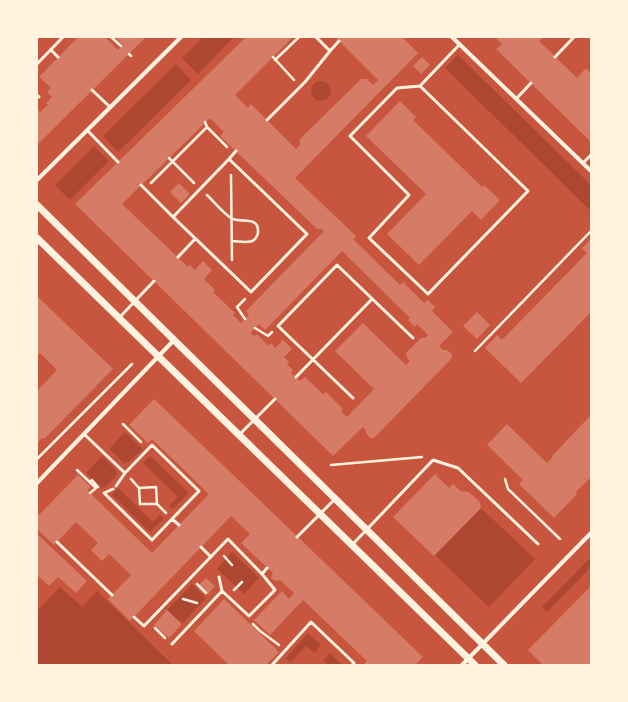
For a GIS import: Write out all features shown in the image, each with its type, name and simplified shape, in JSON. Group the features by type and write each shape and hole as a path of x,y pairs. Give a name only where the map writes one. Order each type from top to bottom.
{"street":[{"path":"37,180 181,37"},
{"path":"452,37 591,171"},
{"path":"37,205 504,665"},
{"path":"37,238 475,665"},
{"path":"37,483 174,340"},
{"path":"462,665 591,533"}],"lane":[{"path":"37,64 63,37"},
{"path":"316,37 330,50"},
{"path":"555,57 574,37"},
{"path":"267,120 300,86 339,41"},
{"path":"420,86 528,191 428,294 370,238 409,195 350,136 397,88 420,86 460,44"},
{"path":"51,50 58,57"},
{"path":"516,98 531,83"},
{"path":"92,90 110,107"},
{"path":"87,130 118,162"},
{"path":"173,217 235,152"},
{"path":"583,163 591,155"},
{"path":"141,185 251,292 307,234 228,159"},
{"path":"178,257 196,238"},
{"path":"353,398 278,326 337,265 413,338"},
{"path":"119,318 154,281"},
{"path":"296,377 372,299"},
{"path":"239,435 275,399"},
{"path":"84,434 125,473"},
{"path":"152,446 199,491 152,540 104,493 114,487 148,449 152,446"},
{"path":"352,545 433,460 458,468 538,544"},
{"path":"297,537 335,499"},
{"path":"172,519 179,525"},
{"path":"134,617 144,626 228,539 262,574 275,590 249,616 222,591 219,577"},
{"path":"57,542 112,595"},
{"path":"201,547 211,557"},
{"path":"262,574 268,568"},
{"path":"172,644 222,591"},
{"path":"272,665 312,622 354,662 352,665"}],"path":[{"path":"111,37 121,46"},
{"path":"276,60 299,37"},
{"path":"273,57 300,86"},
{"path":"205,122 207,127 235,152"},
{"path":"145,189 207,127"},
{"path":"228,159 232,177 232,274"},
{"path":"232,219 254,222 258,231 258,235 250,242 232,241"},
{"path":"475,351 591,231"},
{"path":"246,319 237,307 251,292"},
{"path":"255,328 268,336 278,326"},
{"path":"37,459 132,364"},
{"path":"123,424 148,449"},
{"path":"331,465 422,457 433,460"},
{"path":"78,470 96,488 90,493"},
{"path":"505,479 508,489 560,539"},
{"path":"156,487 157,504 140,504 139,488 156,487"},
{"path":"191,578 214,600"},
{"path":"173,597 210,605"},
{"path":"148,622 172,644"},
{"path":"260,631 285,650"}],"shaded area":[{"path":"203,37 234,37 198,74 182,58"},
{"path":"458,55 591,185 591,211 445,68"},
{"path":"176,64 191,80 118,152 103,136"},
{"path":"317,81 325,81 331,87 331,95 325,101 317,101 311,95 311,87"},
{"path":"94,146 109,161 70,200 55,185"},
{"path":"125,432 143,449 130,461 124,463 109,449"},
{"path":"102,456 116,470 117,475 103,489 86,473"},
{"path":"150,456 189,493 173,509 169,506 178,497 143,463"},
{"path":"118,488 153,522 160,515 164,518 150,532 112,495"},
{"path":"481,508 535,559 489,607 435,555"},
{"path":"232,552 259,578 244,594 217,569"},
{"path":"591,557 591,567 547,612 542,607"},
{"path":"192,584 206,598 182,624 167,610"},
{"path":"60,587 82,607 97,591 173,665 37,665 37,611"},
{"path":"308,633 321,645 314,653 306,646 290,663 286,658"},
{"path":"330,653 342,665 328,665 323,661"}],"building":[{"path":"78,37 105,37 118,50 123,45 115,37 146,37 37,145 37,109 40,112 48,105 46,103 52,97 47,92 51,88 39,77"},
{"path":"246,37 293,37 235,95 248,108 251,104 296,149 300,145 300,139 361,79 367,79 373,85 378,80 335,37 402,37 418,53 295,178 356,236 353,239 400,285 403,282 424,303 428,300 435,307 432,311 453,332 439,346 443,350 447,350 452,354 452,358 374,438 370,438 363,427 333,456 75,204","holes":["210,118 224,132 220,136 317,229 324,231 246,311 249,315 241,323 233,315 235,313 213,292 215,290 204,279 212,270 203,261 195,270 190,265 188,267 122,204","342,251 410,318 408,320 415,327 417,324 428,335 425,338 421,338 406,353 407,358 410,361 406,365 363,323 335,351 374,389 347,417 341,411 343,409 326,392 323,394 305,377 300,381 291,373 293,370 287,364 289,362 284,357 292,349 283,340 275,348 271,343 268,346 257,334 255,336 250,333 259,324 265,330"]},
{"path":"495,37 543,37 539,41 577,78 586,68 591,73 591,142 496,49 502,44"},
{"path":"422,57 430,65 421,74 413,66"},
{"path":"400,101 416,117 413,120 482,187 484,185 500,200 481,220 472,211 419,265 387,234 426,194 366,136"},
{"path":"179,183 190,194 181,203 170,192"},
{"path":"591,239 591,312 521,383 485,348 497,335 502,340 587,253 582,248"},
{"path":"37,296 113,369 44,439 42,438 37,443 37,391 57,370 40,353 37,356"},
{"path":"477,312 490,325 477,339 463,326"},
{"path":"154,399 423,657 415,665 363,665 367,661 303,600 270,635 254,620 282,591 289,599 294,593 280,580 275,581 271,578 273,573 241,543 250,534 231,516 130,621 108,599 131,575 109,554 102,561 91,550 98,543 76,522 54,545 37,529 37,517 78,475 91,487 87,490 152,553 209,494 152,439 148,443 129,425"},
{"path":"591,415 591,477 554,518 519,484 523,480 487,445 507,424 547,463"},
{"path":"435,474 449,488 453,484 462,492 469,492 480,502 481,508 434,556 393,517"},
{"path":"37,534 87,581 76,593 58,577 49,586 37,575"},
{"path":"206,578 215,586 208,594 199,585"},
{"path":"591,586 591,665 543,665 528,650"},
{"path":"224,599 279,652 266,665 229,665 194,631"},
{"path":"167,610 182,624 169,638 154,625"}]}
